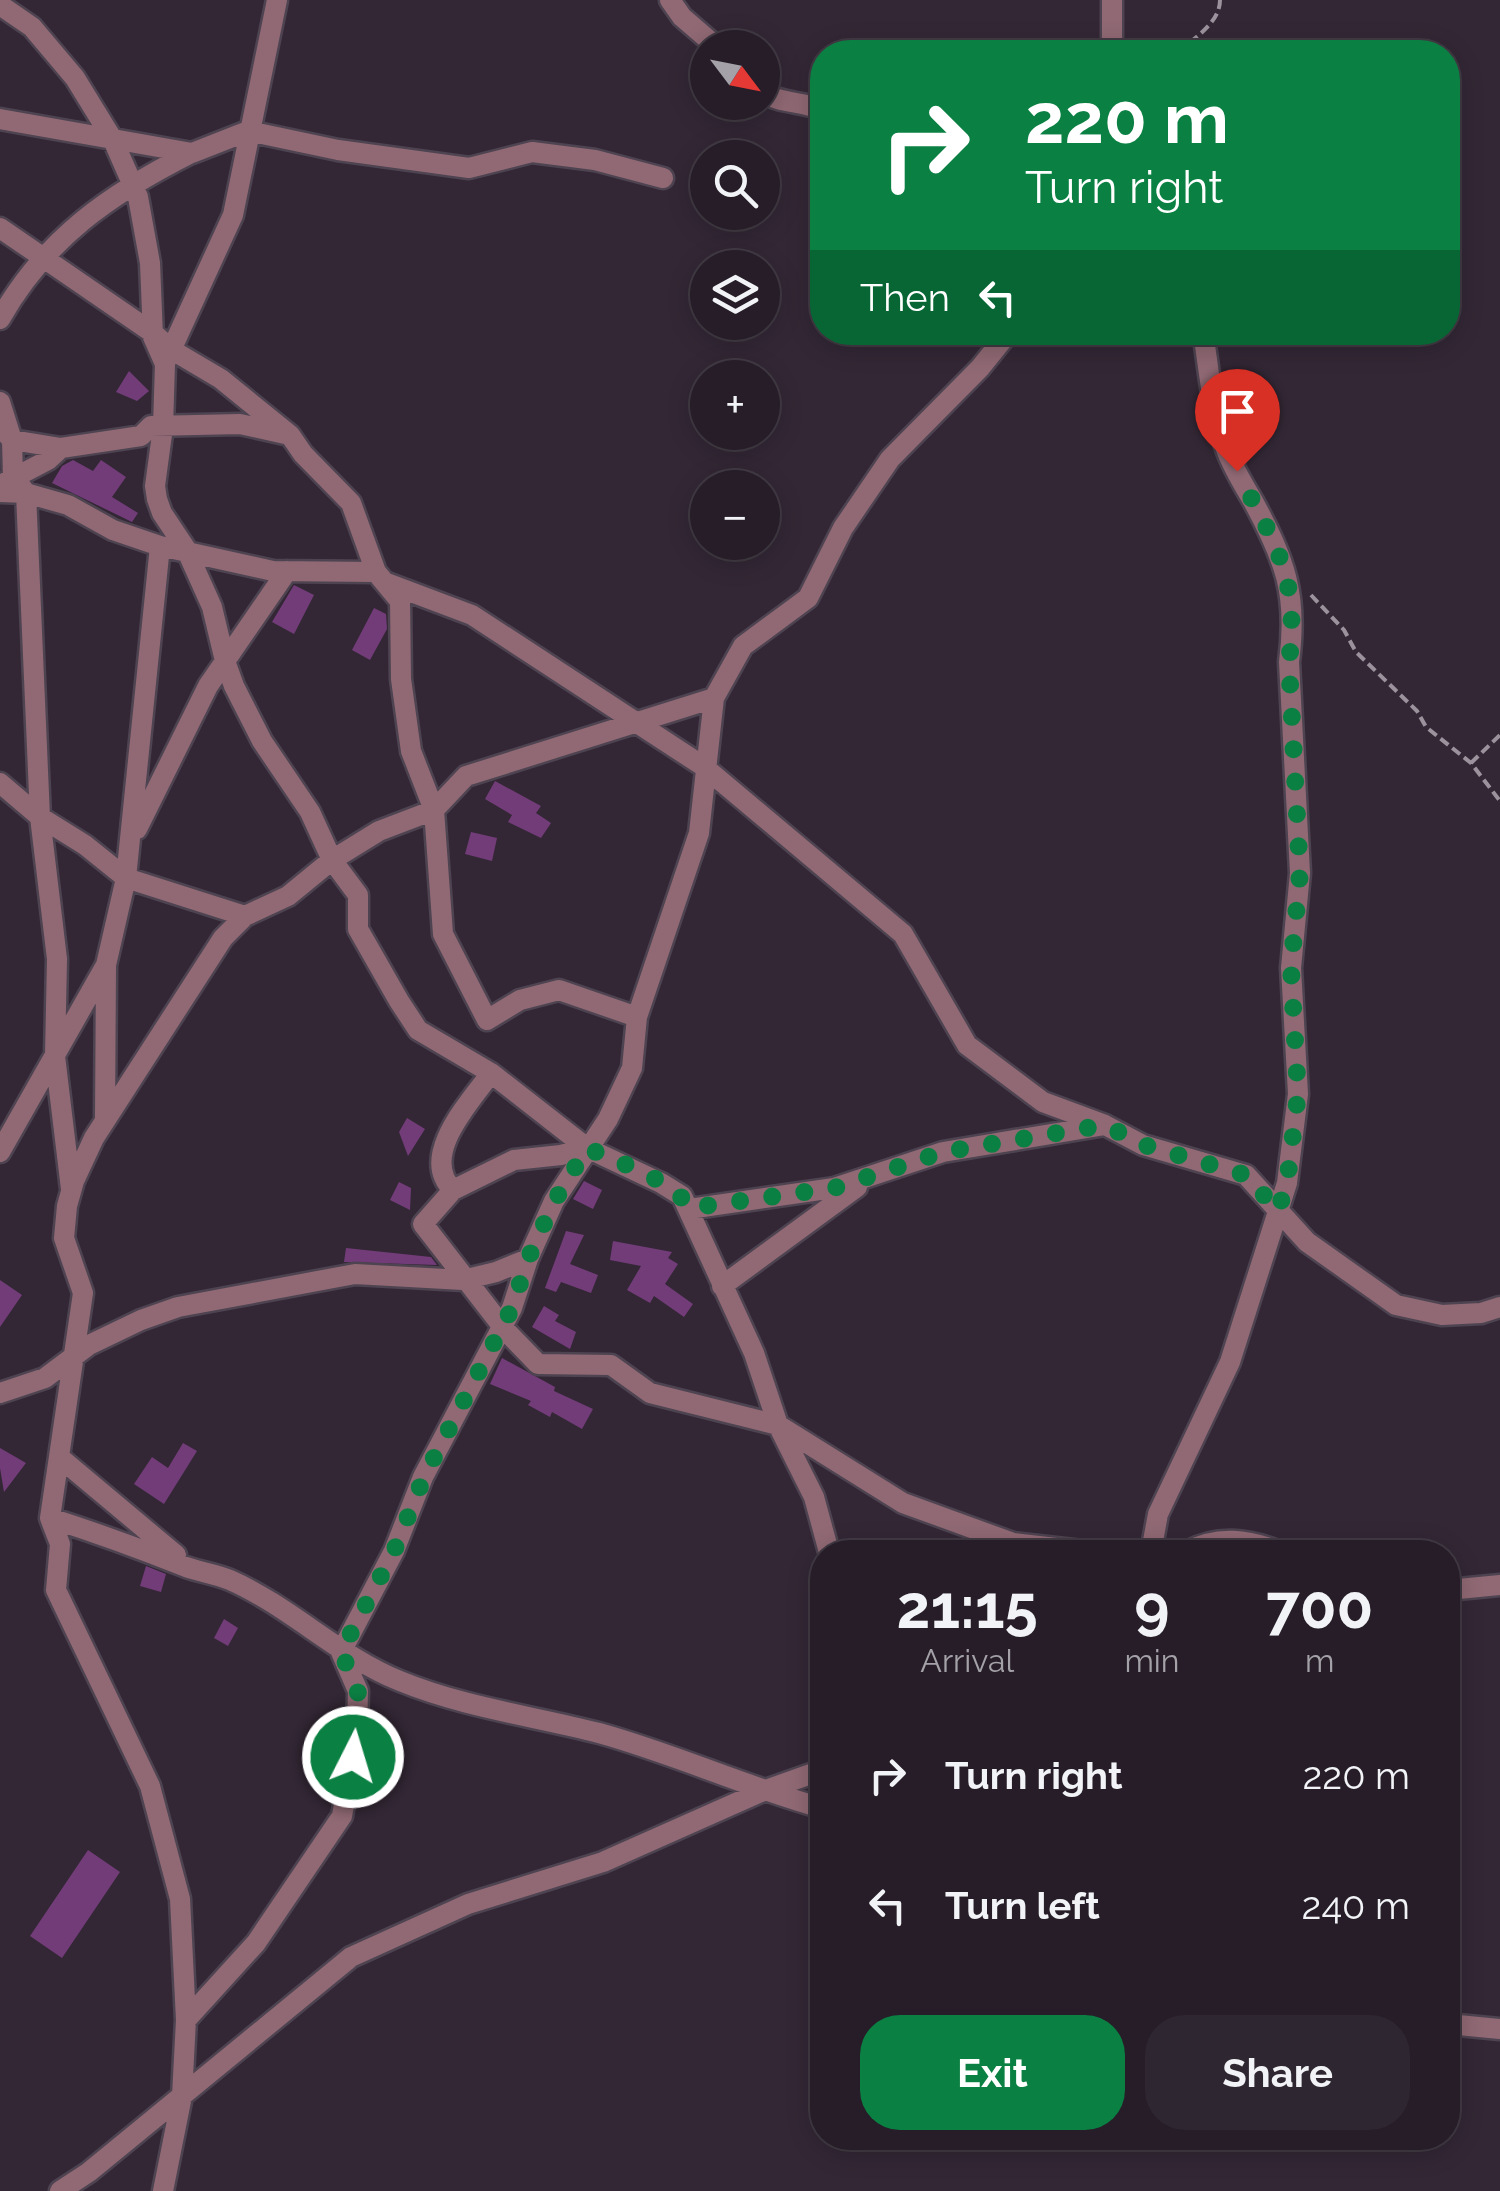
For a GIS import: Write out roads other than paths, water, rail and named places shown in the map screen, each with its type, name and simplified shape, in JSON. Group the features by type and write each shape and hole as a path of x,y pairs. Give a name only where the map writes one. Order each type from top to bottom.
{"street":[{"path":"277,0 234,215 168,357 157,499 186,549 212,607 225,661 262,742 310,812 332,860 358,895 358,929 418,1030 491,1073 587,1148 682,1196 754,1354 778,1426 814,1497 825,1540"},
{"path":"670,0 697,30"},
{"path":"1112,0 1112,40"},
{"path":"0,4 32,27 75,78 113,140 138,197 150,264 153,333"},
{"path":"780,100 810,104"},
{"path":"0,119 192,153"},
{"path":"0,319 15,293 88,214 132,182 248,131 338,150 469,168 532,152 595,160 662,178"},
{"path":"0,228 153,333 168,357 221,379 290,435 303,454 352,503 380,577 400,600 400,679 411,751 434,810 443,934 487,1020 520,1000 559,990 637,1017"},
{"path":"341,1652 394,1551 424,1477 502,1326 554,1202 608,1119 632,1068 637,1017 699,833 714,698 743,646 808,598 843,528 890,459 999,345"},
{"path":"1153,1540 1158,1514 1230,1362 1287,1183 1298,1094 1291,968 1300,873 1289,662 1293,633 1287,576 1226,449 1205,345"},
{"path":"0,402 31,654 40,817 57,959 54,1056 71,1191"},
{"path":"6,434 61,448 141,436 152,426 240,424 290,435"},
{"path":"10,487 61,448"},
{"path":"10,487 68,505 113,530 160,546 256,568 380,577 472,615 706,768 903,934 967,1045 1043,1102 1105,1125 1144,1145 1246,1175 1306,1242 1396,1305 1442,1314 1481,1314 1500,1306"},
{"path":"105,1120 106,965 126,878 160,546"},
{"path":"130,844 208,686 287,572"},
{"path":"162,2191 182,2096 186,2020 180,1899 150,1786 56,1590 60,1544 50,1518 82,1293 64,1238 71,1191 105,1120 223,938 245,916 288,896 332,860 379,831 434,810 466,776 714,698"},
{"path":"0,783 40,817 126,878 245,916"},
{"path":"0,1152 106,965"},
{"path":"453,1190 447,1185 440,1163 442,1150 491,1073"},
{"path":"689,1208 834,1188 943,1152 1105,1125"},
{"path":"587,1148 514,1160 453,1190 423,1224 502,1326 538,1364 611,1365 650,1394 778,1426 903,1503 1002,1540"},
{"path":"722,1286 875,1174"},
{"path":"0,1393 45,1378 73,1356 141,1320 182,1306 200,1306 355,1274 466,1279 528,1259"},
{"path":"58,1458 192,1569"},
{"path":"50,1518 123,1540 229,1580 294,1618 341,1652 401,1682 494,1710 599,1733 685,1760 762,1792 810,1805"},
{"path":"1460,1589 1500,1584"},
{"path":"186,2020 256,1942 342,1816 357,1732 358,1691 341,1652"},
{"path":"60,2191 89,2172 351,1957 468,1904 604,1862 810,1774"},
{"path":"1460,2025 1500,2029"}]}
